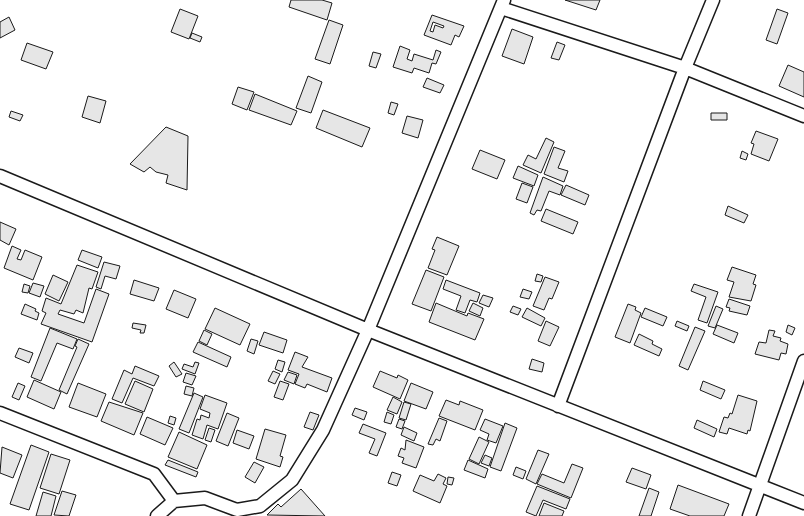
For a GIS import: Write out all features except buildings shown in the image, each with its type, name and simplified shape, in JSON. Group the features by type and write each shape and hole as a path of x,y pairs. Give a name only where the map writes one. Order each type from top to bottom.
{"street":[{"path":"558,406 685,68 713,0"},
{"path":"157,516 174,502 205,498 237,510 260,506 292,480 323,430 368,330 503,4 685,68 804,116"},
{"path":"0,176 368,330 804,503"},
{"path":"750,516 804,361"},
{"path":"0,413 154,474 174,502"}]}
